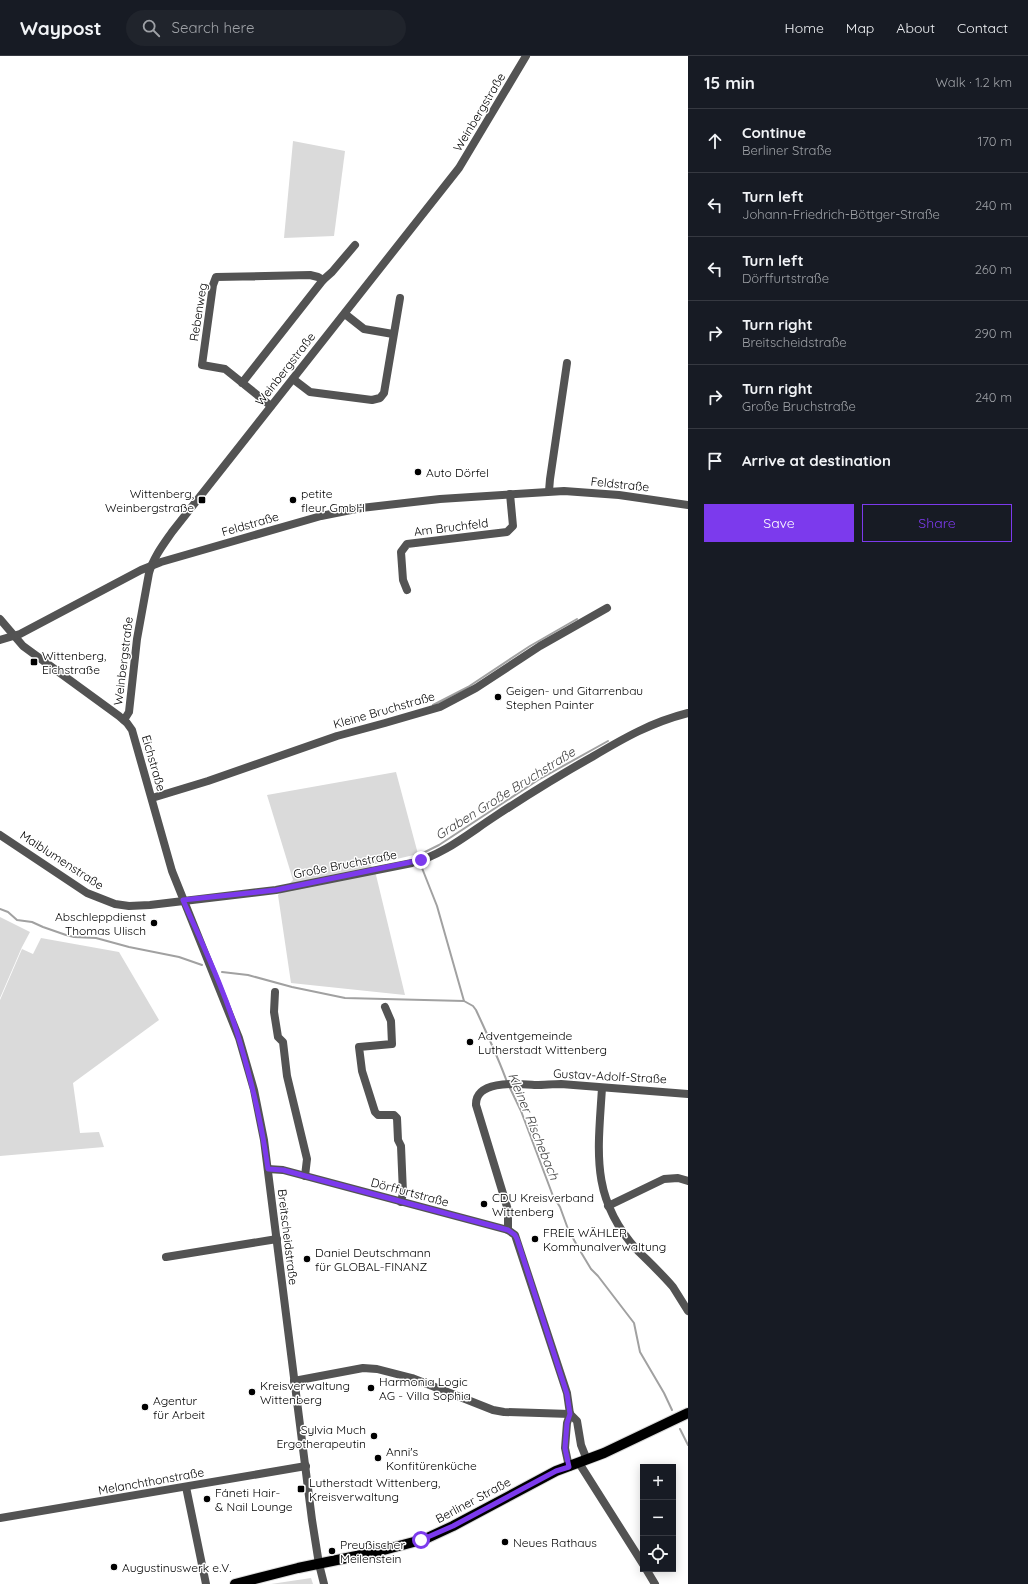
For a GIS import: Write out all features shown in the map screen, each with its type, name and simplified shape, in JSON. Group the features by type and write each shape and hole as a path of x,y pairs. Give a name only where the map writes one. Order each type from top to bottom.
{"main road":[{"name":"Berliner Straße","path":"235,1584 249,1579 394,1548 425,1538 453,1526 556,1471 583,1462 688,1413"}],"street":[{"name":"Weinbergstraße","path":"124,720 129,712 137,639 150,566 172,532 459,168 526,56"},
{"path":"242,383 323,280 332,272 354,245"},
{"name":"Rebenweg","path":"271,406 225,369 202,365 213,285 216,277 310,275 323,280"},
{"path":"293,379 310,392 372,400 380,398 384,393 400,298"},
{"path":"345,314 364,329 394,334"},
{"path":"549,492 567,363"},
{"name":"Feldstraße","path":"0,640 14,636 150,566 311,519 346,511 440,499 549,492 619,495 688,505"},
{"name":"Am Bruchfeld","path":"407,590 404,580 401,552 407,544 507,532 513,526 510,494"},
{"name":"Kleine Bruchstraße","path":"152,798 208,781 352,731 440,707 476,688 540,646 607,608"},
{"name":"Eichstraße","path":"0,619 24,646 124,720 132,730 172,871 183,900"},
{"name":"Große Bruchstraße","path":"183,900 276,890 419,861 448,847 553,779 629,735 688,712"},
{"name":"Maiblumenstraße","path":"0,835 87,893 106,901 122,905 138,906 183,900"},
{"name":"Breitscheidstraße","path":"183,900 239,1038 259,1113 268,1169 314,1532 324,1584"},
{"path":"275,992 274,1012 278,1037 283,1042 287,1076 306,1154 306,1176"},
{"path":"385,1007 391,1021 392,1044 359,1047 362,1070 375,1112 378,1115 394,1115 397,1118 398,1140 401,1146 403,1193 401,1202"},
{"name":"Gustav-Adolf-Straße","path":"508,1230 508,1210 476,1104 476,1096 479,1092 510,1084 569,1084 602,1088 688,1094"},
{"path":"602,1088 598,1158 603,1189 608,1206 614,1219 625,1235 673,1287 688,1311"},
{"name":"Dörffurtstraße","path":"268,1169 283,1170 508,1230"},
{"path":"608,1206 664,1180 678,1178 688,1181"},
{"path":"508,1230 515,1235 517,1239 567,1394 570,1414 567,1423 565,1448 569,1467"},
{"path":"166,1257 277,1239"},
{"path":"294,1381 363,1368 377,1369 412,1378 493,1410 504,1412 570,1414 577,1421 583,1462 640,1559"},
{"name":"Melanchthonstraße","path":"0,1518 306,1466"},
{"path":"186,1487 206,1584"},
{"path":"648,1572 655,1584"}],"shaded area":[{"path":"293,141 345,151 334,236 284,238"},
{"path":"396,772 418,854 371,865 376,875 405,995 291,983 278,895 293,880 267,795"},
{"path":"0,917 30,932 0,998"},
{"path":"41,938 119,952 159,1020 73,1083 80,1133 99,1132 104,1147 0,1156 0,1000 22,949 33,954"},
{"path":"311,1578 313,1584 271,1584"}],"waterway":[{"path":"433,705 468,687 530,646 577,619"},
{"name":"Graben Große Bruchstraße","path":"419,859 419,855 439,845 538,780 608,741"},
{"name":"Graben Große Bruchstraße","path":"420,863 437,906 464,1001"},
{"name":"Kleiner Rischebach","path":"0,909 8,912 17,920 32,922 66,935 96,938 129,947 179,957 202,965"},
{"name":"Kleiner Rischebach","path":"222,972 248,975 292,987 345,998 464,1001 473,1006 476,1010 507,1082"},
{"name":"Kleiner Rischebach","path":"509,1086 521,1111 553,1196 560,1207 568,1229 591,1269 634,1323 640,1352 664,1393 672,1410"},
{"name":"Kleiner Rischebach","path":"680,1429 688,1445"}],"place":[{"name":"Auto Dörfel","path":"418,472"},
{"name":"Wittenberg, Weinbergstraße","path":"202,500"},
{"name":"petite fleur GmbH","path":"293,500"},
{"name":"Wittenberg, Eichstraße","path":"34,662"},
{"name":"Geigen- und Gitarrenbau Stephen Painter","path":"498,697"},
{"name":"Abschleppdienst Thomas Ulisch","path":"154,923"},
{"name":"Adventgemeinde Lutherstadt Wittenberg","path":"470,1042"},
{"name":"CDU Kreisverband Wittenberg","path":"484,1204"},
{"name":"FREIE WÄHLER Kommunalverwaltung","path":"535,1239"},
{"name":"Daniel Deutschmann für GLOBAL-FINANZ","path":"307,1259"},
{"name":"Harmonia Logic AG - Villa Sophia","path":"371,1388"},
{"name":"Kreisverwaltung Wittenberg","path":"252,1392"},
{"name":"Agentur für Arbeit","path":"145,1407"},
{"name":"Sylvia Much Ergotherapeutin","path":"374,1436"},
{"name":"Anni's Konfitürenküche","path":"378,1458"},
{"name":"Lutherstadt Wittenberg, Kreisverwaltung","path":"301,1489"},
{"name":"Fáneti Hair- & Nail Lounge","path":"207,1499"},
{"name":"Neues Rathaus","path":"505,1542"},
{"name":"Preußischer Meilenstein","path":"332,1551"},
{"name":"Augustinuswerk e.V.","path":"114,1567"}],"route":[{"path":"421,860 327,881 276,890 183,900 239,1038 254,1090 268,1169 283,1170 508,1230 515,1235 517,1239 567,1394 570,1414 567,1423 565,1455 569,1467 556,1471 453,1526 421,1540"}]}
